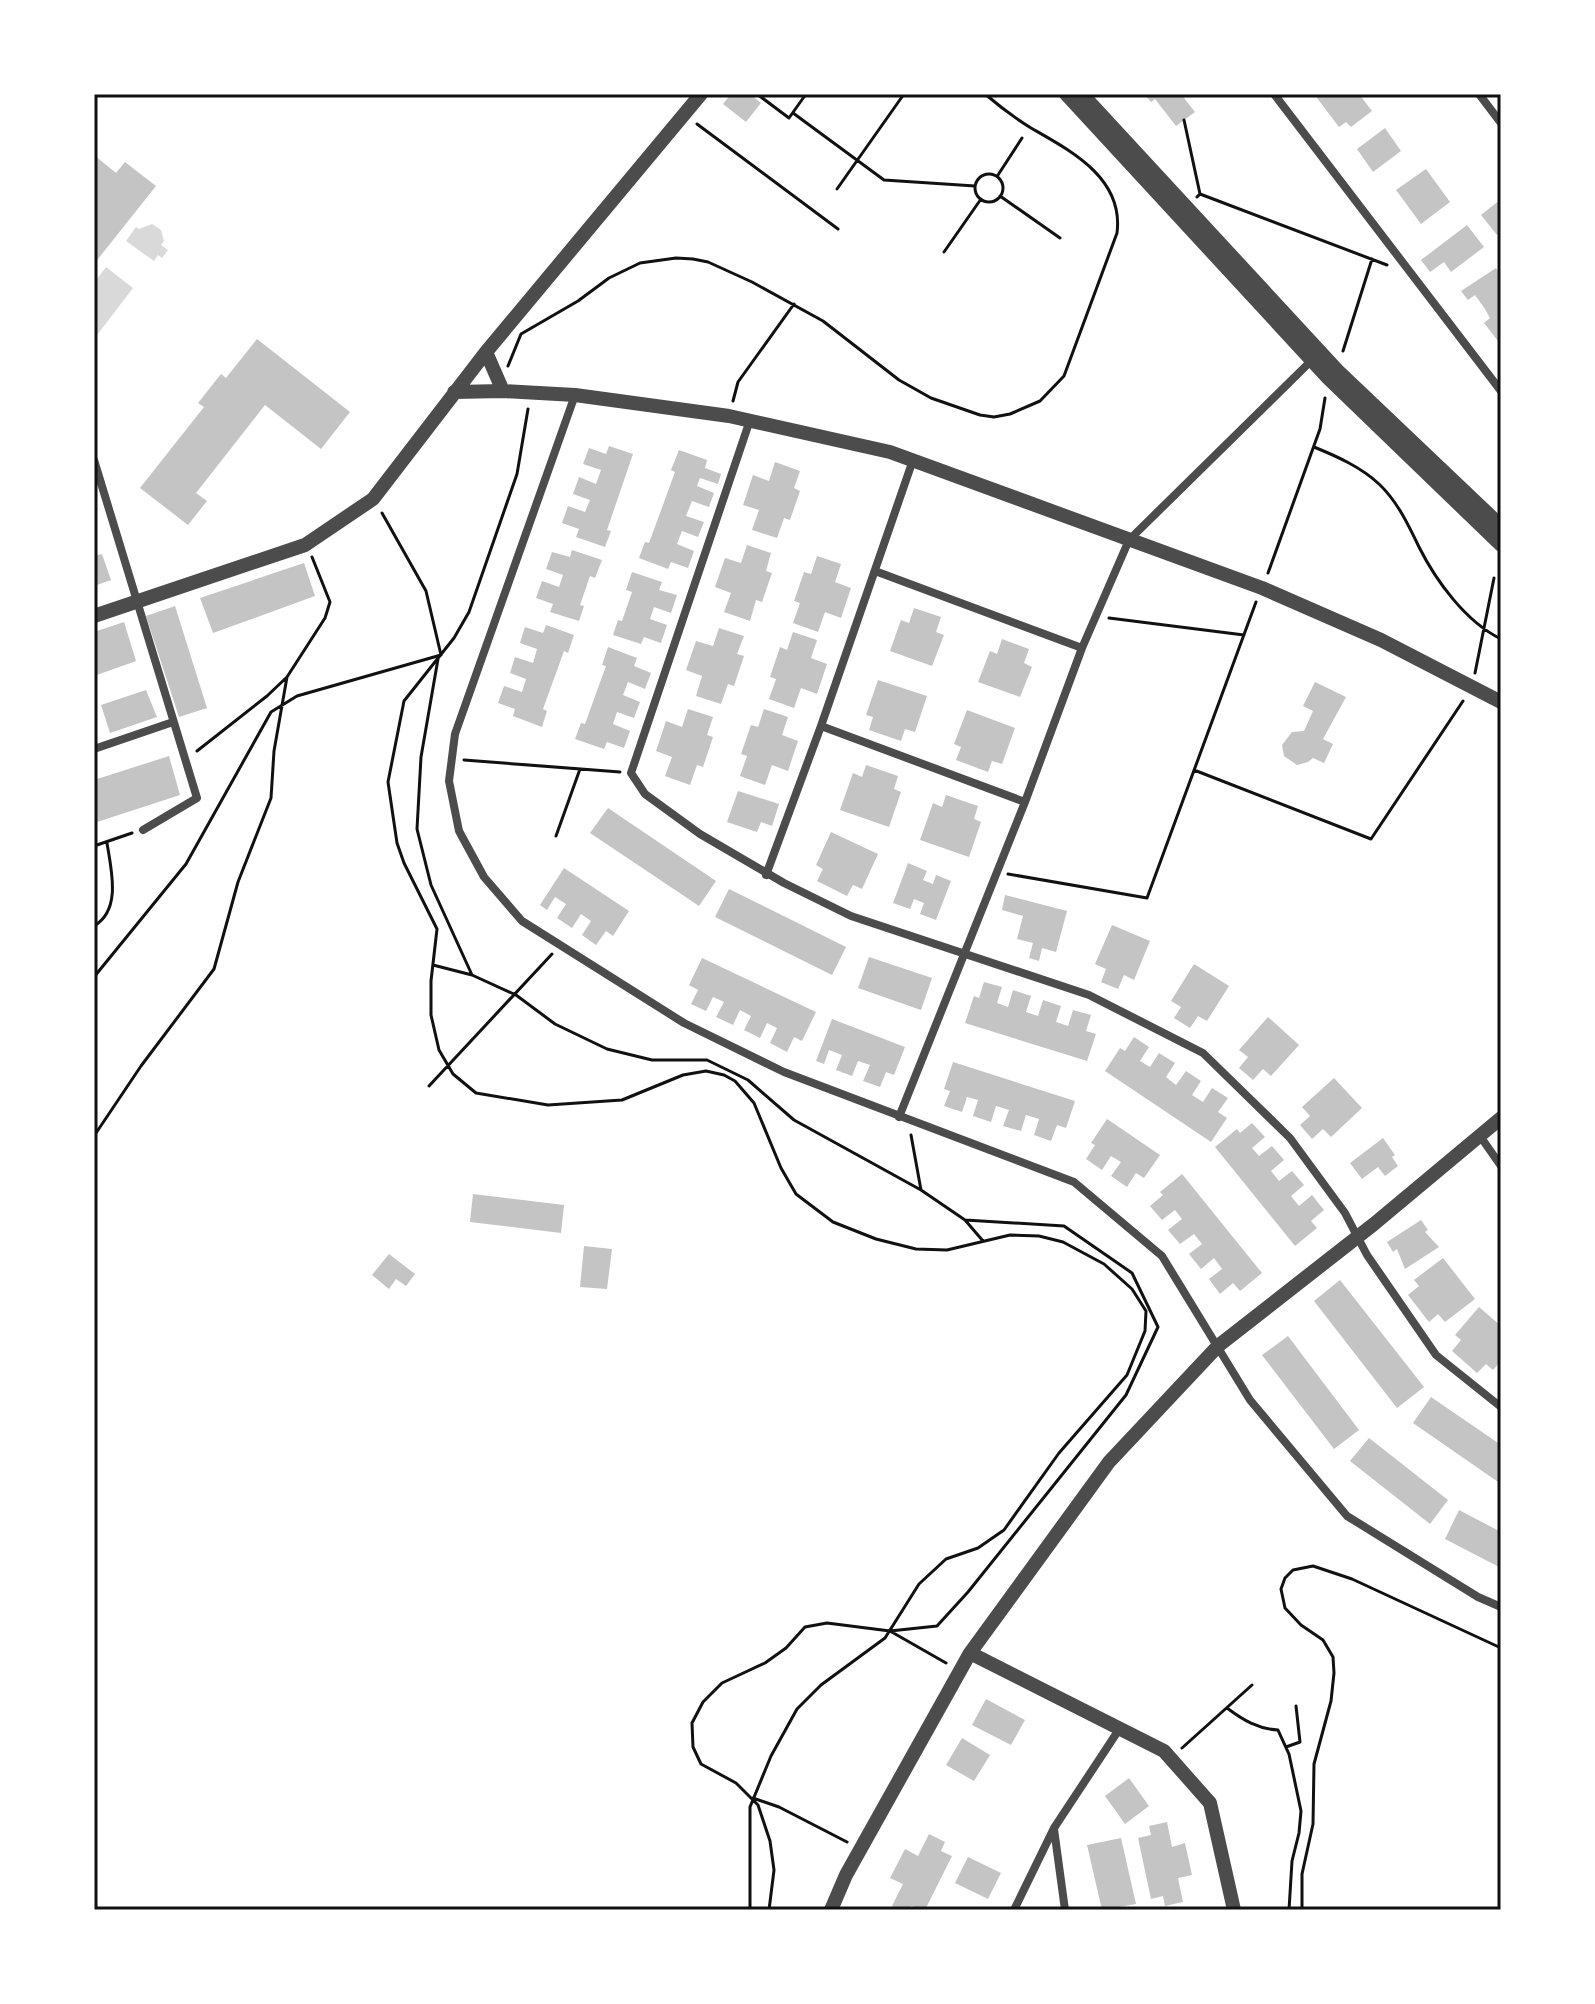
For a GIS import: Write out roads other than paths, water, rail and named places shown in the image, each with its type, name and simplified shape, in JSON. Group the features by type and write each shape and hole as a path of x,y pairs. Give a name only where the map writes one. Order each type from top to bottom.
{"street":[{"path":"94,616 305,545 373,499 486,352 701,94"},
{"path":"1274,94 1501,391"},
{"path":"1479,94 1501,123"},
{"path":"1075,96 1185,207 1332,374 1501,545"},
{"path":"1075,96 1316,356"},
{"path":"486,352 503,391"},
{"path":"899,1117 1025,802 1082,648 1129,540 1316,356"},
{"path":"1332,374 1501,526"},
{"path":"454,392 575,395 729,416 913,459 1262,588 1381,640 1501,702"},
{"path":"575,395 455,734 449,781 459,831 484,877 522,921 684,1023 784,1072 1074,1182 1162,1256 1250,1400 1347,1516 1478,1597 1501,1607"},
{"path":"750,420 631,773 645,794 700,834 766,875 851,916 1089,995 1203,1053 1290,1138 1345,1213 1367,1255 1436,1355 1501,1407"},
{"path":"766,875 913,459"},
{"path":"95,465 197,798 143,830"},
{"path":"875,571 1082,648"},
{"path":"94,749 173,722"},
{"path":"821,726 1025,802"},
{"path":"831,1910 860,1849 970,1653 1109,1462 1218,1346 1501,1118"},
{"path":"1480,1136 1501,1166"},
{"path":"970,1653 1164,1751 1210,1803 1234,1910"},
{"path":"1014,1910 1054,1828 1120,1728"},
{"path":"1054,1828 1065,1910"}]}
